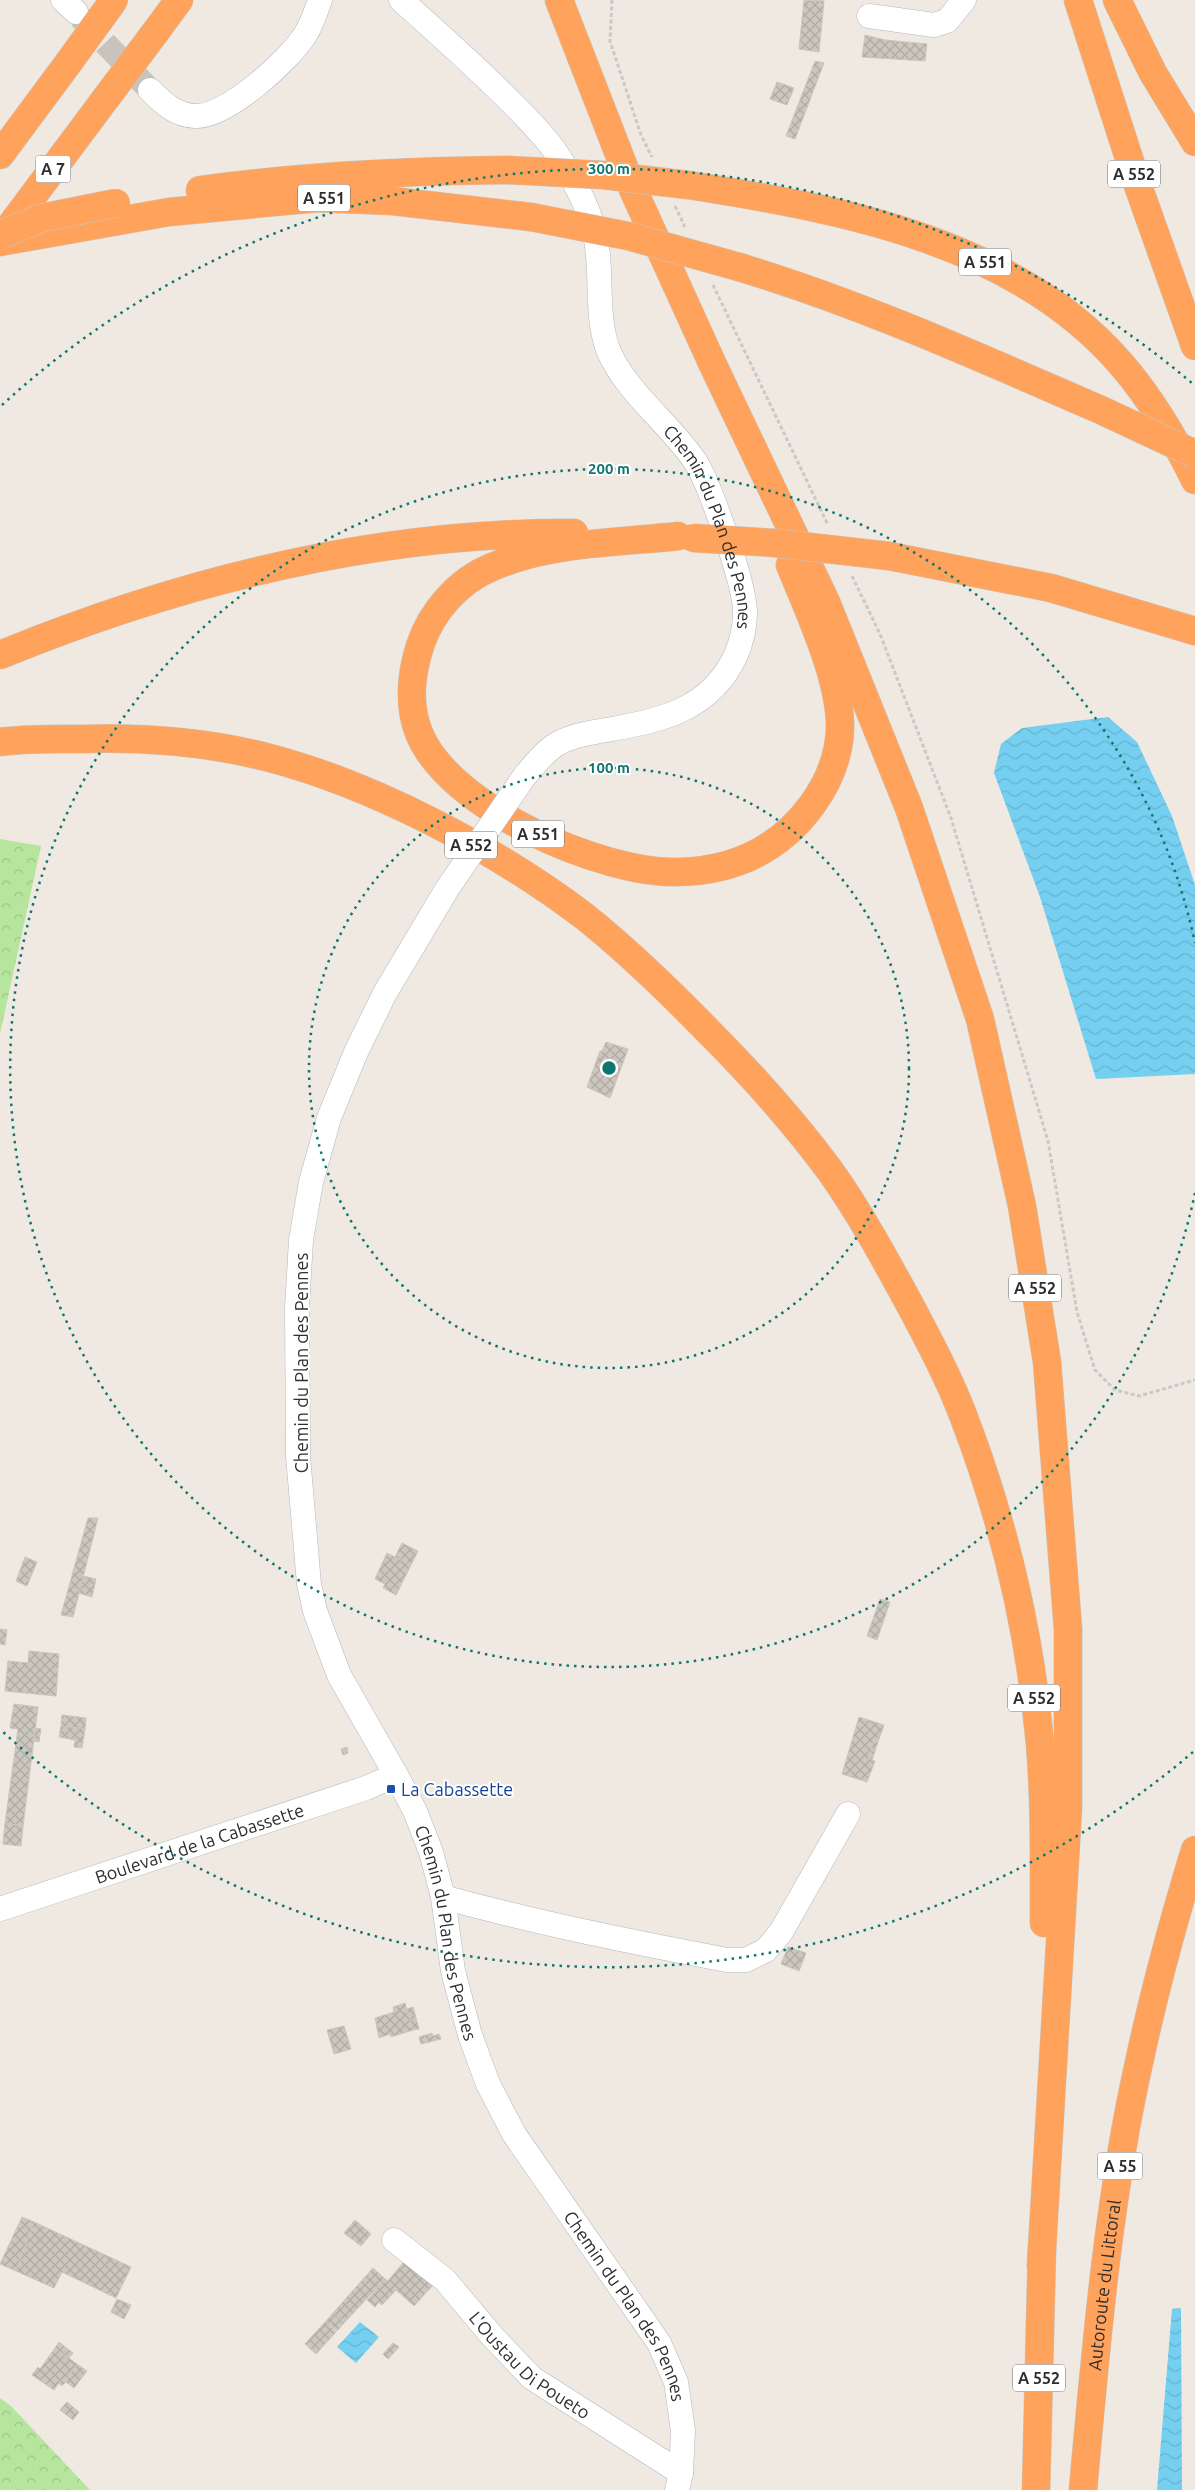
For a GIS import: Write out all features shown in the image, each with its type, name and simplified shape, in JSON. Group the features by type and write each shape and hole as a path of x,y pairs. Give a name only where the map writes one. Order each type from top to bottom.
{"highway":[{"path":"0,155 114,0"},
{"name":"A 7","path":"0,241 179,0"},
{"name":"A 552","path":"559,0 630,185 826,602 909,808 980,1019 1022,1206 1047,1362 1068,1629 1068,1808 1041,2266"},
{"name":"A 552","path":"1078,0 1136,180 1195,346"},
{"path":"1117,0 1153,73 1195,142"},
{"name":"A 551","path":"0,241 116,211 256,182 403,171 507,170 603,175 688,185 770,198 845,214 907,232 988,264 1042,294 1073,319 1122,364 1174,439 1195,480"},
{"name":"A 551","path":"0,235 41,218 116,211 220,206 318,198 392,201 531,217 628,236 797,284 893,320 1103,411 1195,454"},
{"name":"A 551","path":"686,537 550,550 523,556 490,568 457,589 436,612 423,636 412,670 412,702 419,733 436,761 463,788 519,826 601,859 644,870 679,872 727,865 762,852 782,839 801,820 818,797 832,772 840,728 838,706 828,664 713,365"},
{"name":"A 551","path":"0,654 65,628 166,596 294,564 409,543 511,533 686,537 775,543 889,556 1051,588 1195,631"},
{"name":"A 552","path":"0,742 116,738 209,746 266,757 374,794 531,879 584,917 658,980 752,1076 831,1173 885,1260 934,1349 961,1412 982,1469 1006,1554 1030,1665 1040,1747 1044,1845 1041,2266 1036,2490"},
{"name":"Autoroute du Littoral","path":"1083,2490 1099,2316 1116,2192 1139,2060 1168,1941 1195,1850"}],"street":[{"path":"150,90 174,110 188,116 198,116 218,110 260,82 291,53 312,22 320,0"},
{"name":"Chemin du Plan des Pennes","path":"400,0 486,77 527,118 555,151 581,194 591,218 597,243 602,311 608,350 628,381 696,463 739,580 744,605 741,639 734,658 718,682 696,704 680,713 638,725 580,736 559,743 543,756 524,777 446,889 385,993 356,1052 329,1118 308,1202 301,1240 297,1308 298,1456 309,1584 315,1612 339,1675 415,1811 431,1852 443,1897 453,1971 470,2035 488,2084 514,2134 659,2343 676,2382 683,2431 679,2481"},
{"path":"869,16 934,25 947,21 964,0"},
{"name":"Boulevard de la Cabassette","path":"0,1908 366,1788 396,1775"},
{"path":"443,1897 520,1918 603,1937 727,1960 746,1960 766,1950 781,1932 848,1814"},
{"name":"L'Oustau Di Poueto","path":"394,2240 445,2280 492,2336 532,2378 679,2481"}],"green space":[{"path":"0,839 41,846 0,1034"},
{"path":"0,2398 11,2406 90,2490 0,2490"}],"water":[{"path":"1108,717 1137,742 1172,816 1195,885 1195,1074 1096,1079 1040,897 994,773 1001,744 1022,728"},
{"path":"1181,2308 1182,2490 1157,2490 1172,2309"},
{"path":"360,2322 379,2337 356,2363 337,2347"}],"building":[{"path":"804,0 824,1 819,52 799,49"},
{"path":"865,35 885,40 927,44 925,61 862,57"},
{"path":"815,61 824,63 795,139 786,136"},
{"path":"777,82 794,88 787,105 770,99"},
{"path":"606,1042 628,1049 610,1098 587,1087 600,1051 602,1051"},
{"path":"88,1518 98,1518 73,1617 61,1615"},
{"path":"402,1543 418,1551 411,1565 395,1557"},
{"path":"387,1553 411,1565 396,1595 383,1588 385,1584 375,1579"},
{"path":"25,1557 37,1562 27,1586 16,1581"},
{"path":"83,1576 96,1579 92,1597 79,1593"},
{"path":"880,1599 890,1602 877,1640 867,1636"},
{"path":"0,1629 7,1630 5,1645 0,1644"},
{"path":"29,1651 59,1654 56,1696 5,1691 8,1661 28,1663"},
{"path":"14,1704 38,1707 23,1826 5,1823 18,1729 10,1728"},
{"path":"62,1715 86,1718 85,1729 61,1726"},
{"path":"859,1717 884,1725 879,1739 875,1737 868,1759 875,1761 867,1782 842,1774"},
{"path":"61,1726 85,1729 82,1748 74,1747 75,1740 59,1737"},
{"path":"35,1728 41,1729 39,1742 33,1741"},
{"path":"875,1737 879,1739 872,1760 868,1759"},
{"path":"347,1747 348,1753 343,1755 341,1749"},
{"path":"5,1823 23,1826 21,1846 3,1844"},
{"path":"788,1947 806,1953 799,1971 781,1964"},
{"path":"405,2003 413,2030 391,2037 390,2034 379,2038 375,2018 394,2012 393,2007"},
{"path":"413,2007 419,2029 413,2030 407,2009"},
{"path":"344,2026 351,2049 334,2054 327,2030"},
{"path":"432,2033 433,2036 439,2034 441,2039 421,2044 419,2037"},
{"path":"22,2217 34,2222 16,2271 0,2264"},
{"path":"355,2220 371,2234 361,2246 344,2233"},
{"path":"34,2222 131,2267 116,2298 62,2272 54,2288 16,2271"},
{"path":"407,2258 435,2283 414,2306 396,2290 382,2305 371,2296 385,2279 388,2281"},
{"path":"373,2268 385,2279 344,2323 333,2313"},
{"path":"371,2296 379,2302 375,2307 367,2300"},
{"path":"117,2299 131,2305 124,2319 111,2312"},
{"path":"333,2313 344,2323 337,2331 326,2321"},
{"path":"326,2321 336,2332 316,2354 305,2344"},
{"path":"59,2342 73,2353 69,2358 55,2348"},
{"path":"393,2343 399,2347 388,2359 383,2354"},
{"path":"55,2348 77,2364 64,2381 61,2380 54,2390 32,2375 38,2367 40,2369"},
{"path":"77,2364 87,2371 74,2388 66,2382 62,2386 58,2383 61,2380 64,2381"},
{"path":"67,2402 79,2412 73,2420 60,2410"}],"tunnel":[{"path":"80,17 150,90"}],"place":[{"name":"La Cabassette","path":"391,1789"}]}
